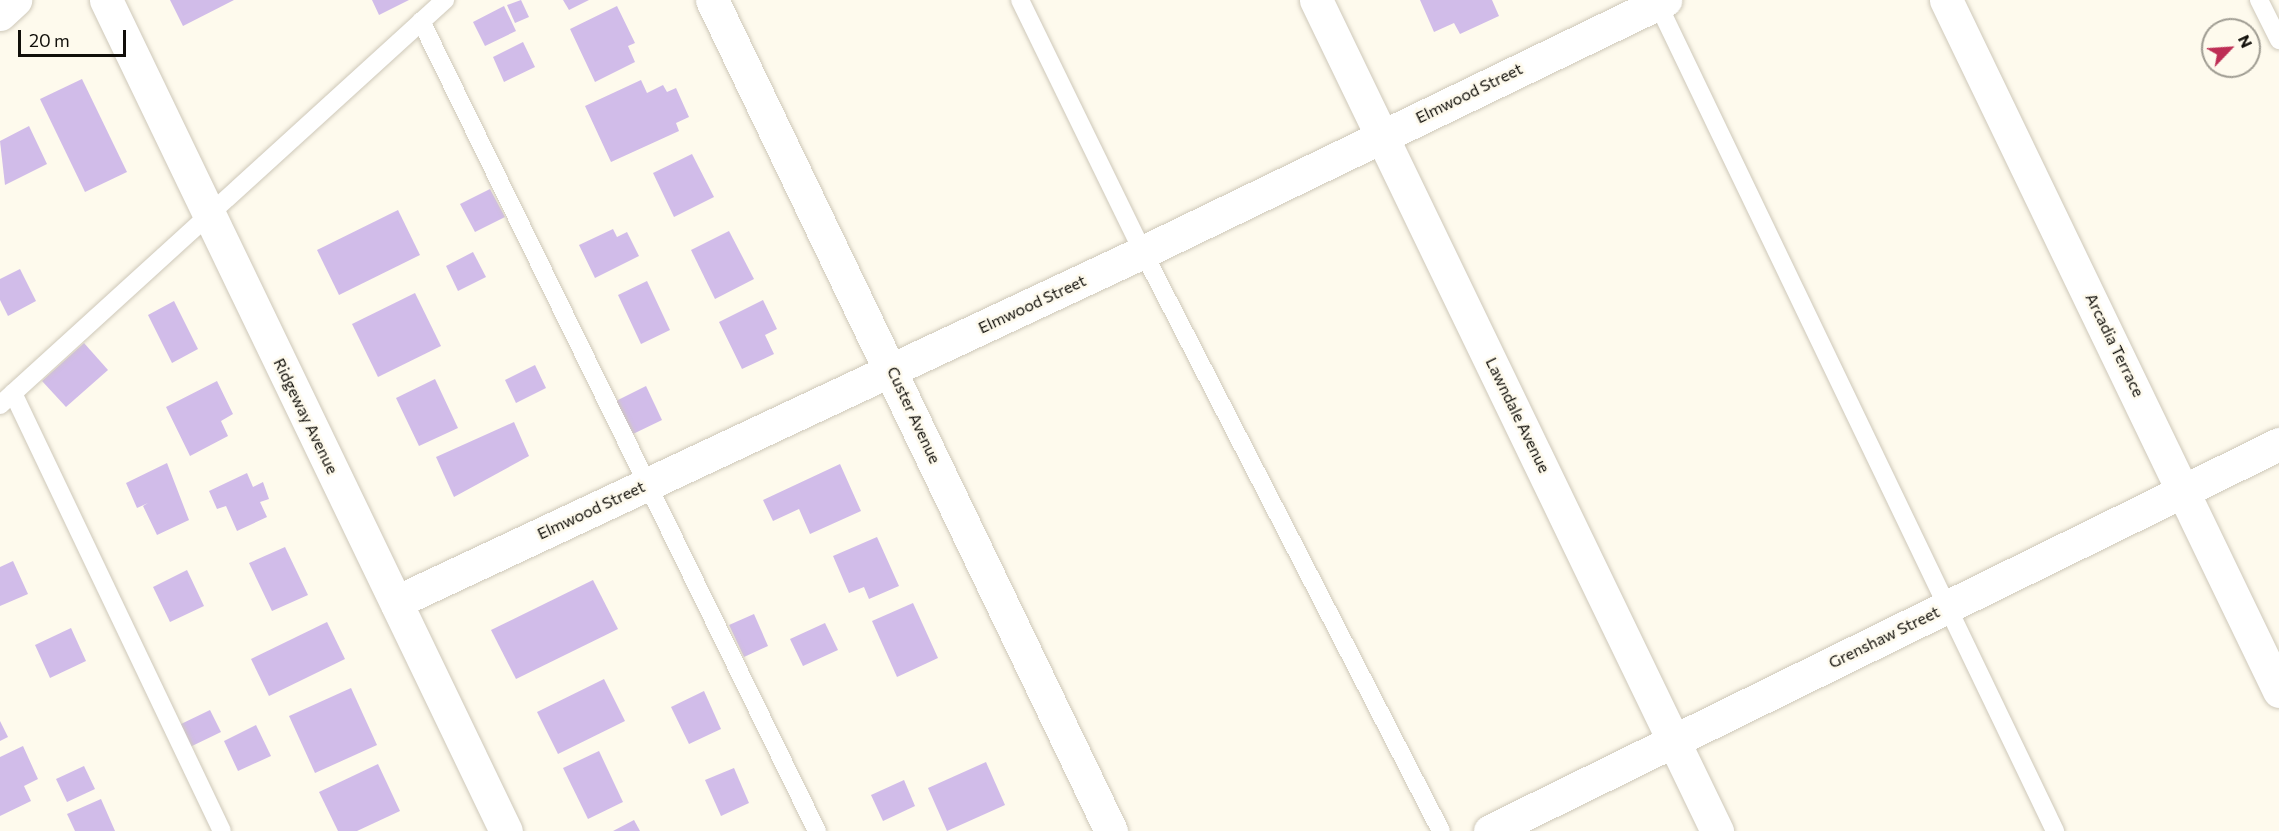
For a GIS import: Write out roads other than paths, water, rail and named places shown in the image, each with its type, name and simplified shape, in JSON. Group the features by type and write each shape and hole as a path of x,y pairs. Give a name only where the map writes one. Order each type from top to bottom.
{"street":[{"path":"0,14 15,0"},
{"name":"Ridgeway Avenue","path":"106,0 506,831"},
{"name":"Custer Avenue","path":"712,0 892,369 1111,831"},
{"name":"Lawndale Avenue","path":"1316,0 1675,739 1717,831"},
{"name":"Arcadia Terrace","path":"1946,0 2186,490 2279,691"},
{"name":"Elmwood Street","path":"396,602 1143,252 1659,1"},
{"name":"Grenshaw Street","path":"1490,831 2279,444"}],"lane":[{"path":"222,831 7,399 208,212 445,0"},
{"path":"1020,0 1143,252 1441,831"},
{"path":"2259,0 2279,40"},
{"path":"1659,1 2055,831"},
{"path":"421,21 816,831"}]}
